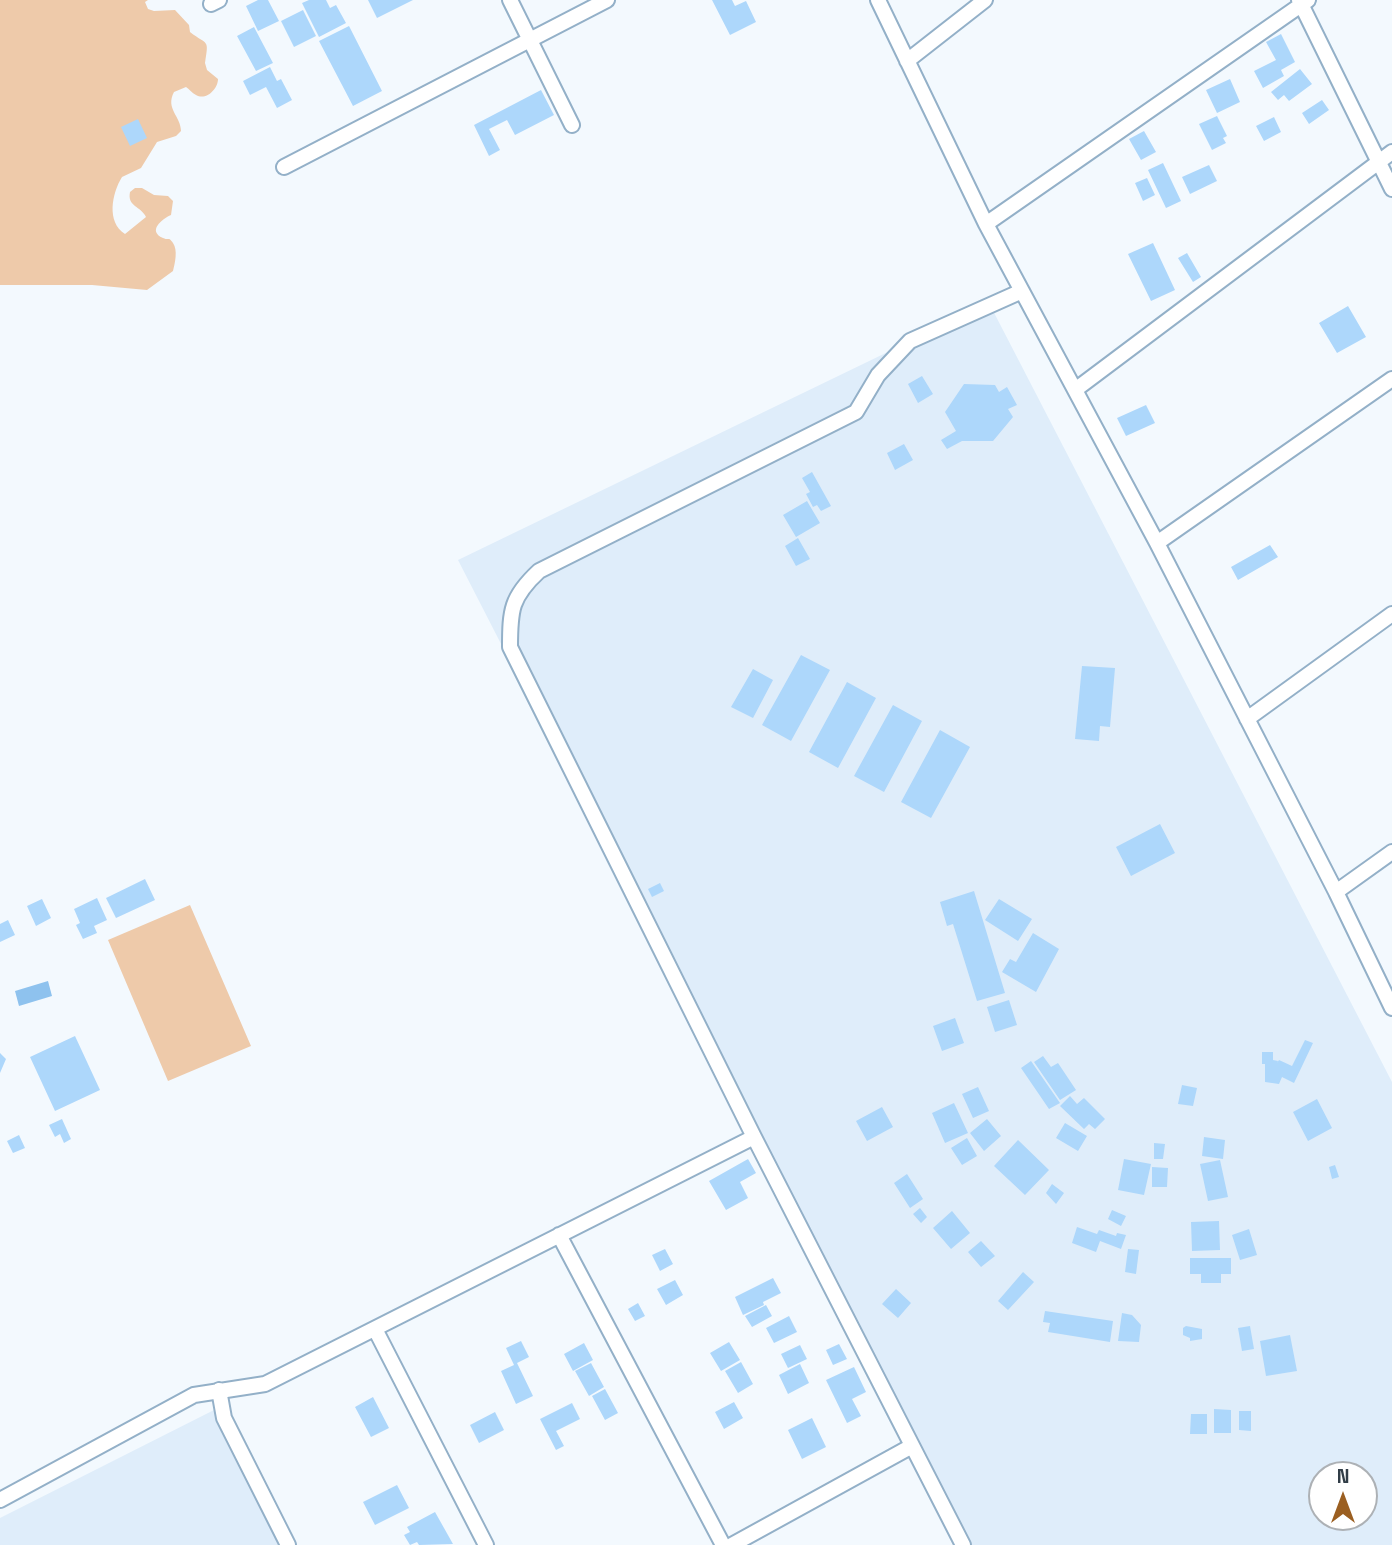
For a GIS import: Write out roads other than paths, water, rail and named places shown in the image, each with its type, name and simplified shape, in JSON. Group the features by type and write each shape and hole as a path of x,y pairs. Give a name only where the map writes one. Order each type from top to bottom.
{"street":[{"path":"510,0 572,125"},
{"path":"284,167 607,0"},
{"path":"878,0 986,224 1157,544 1336,892 1392,1008"},
{"path":"907,61 985,0"},
{"path":"986,224 1303,2 1392,189"},
{"path":"1075,390 1392,152"},
{"path":"963,1545 754,1137 510,647 510,620 520,589 539,571 856,412 878,375 910,341 1022,291"},
{"path":"1157,544 1392,379"},
{"path":"1247,719 1392,614"},
{"path":"1336,892 1392,852"},
{"path":"0,1500 194,1395 265,1384 754,1137"},
{"path":"559,1235 723,1545"},
{"path":"375,1329 486,1545"},
{"path":"219,1390 224,1418 288,1545"},
{"path":"732,1545 912,1446"}],"water":[{"path":"48,981 52,996 19,1006 15,991"}]}
